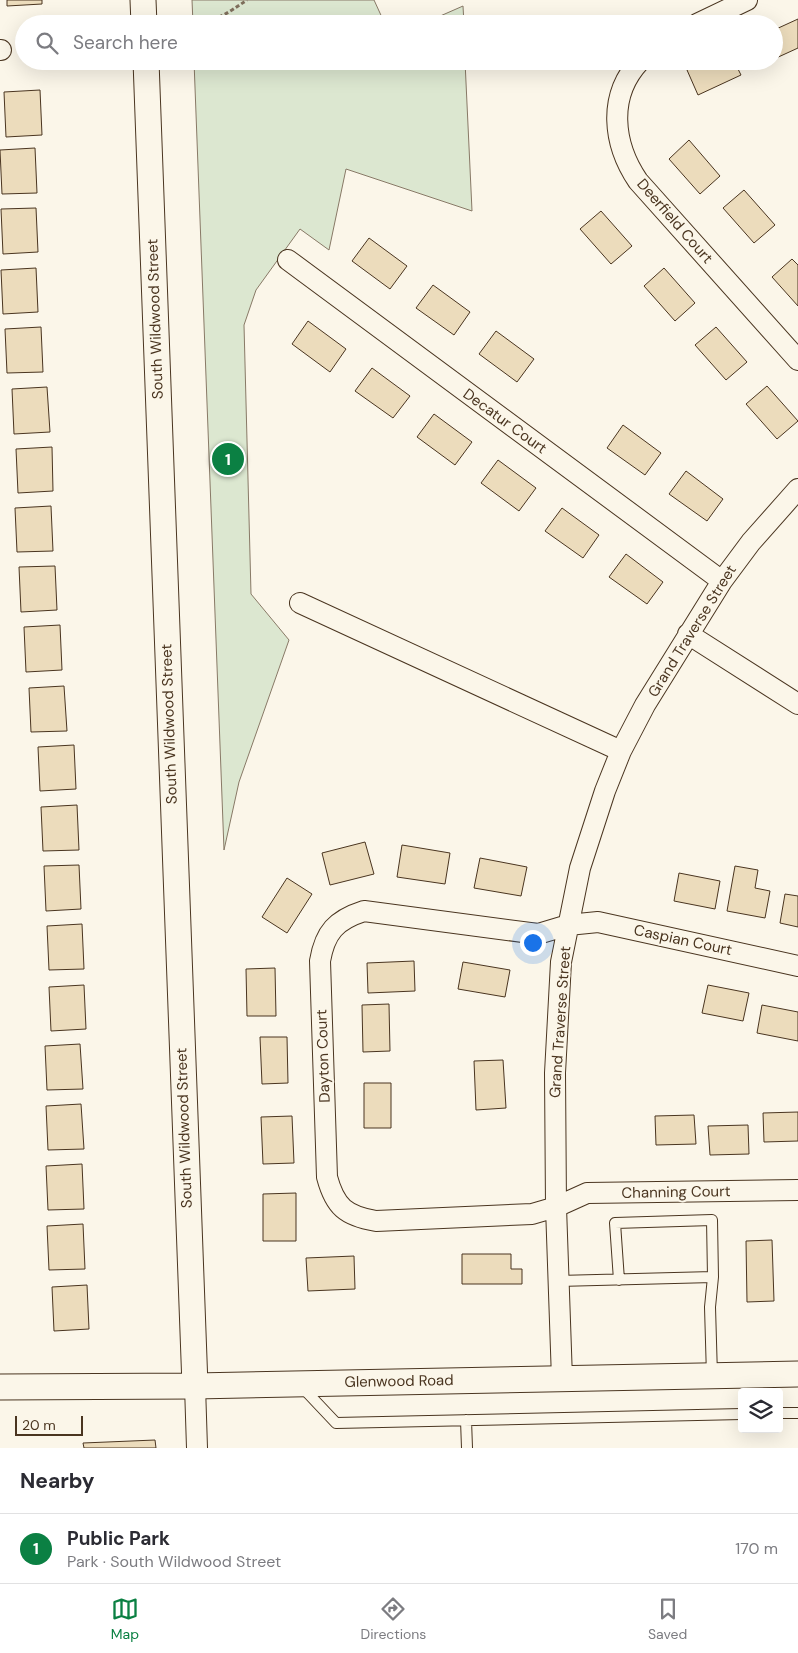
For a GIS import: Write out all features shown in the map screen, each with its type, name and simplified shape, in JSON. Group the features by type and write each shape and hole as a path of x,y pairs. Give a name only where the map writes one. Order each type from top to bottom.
{"street":[{"path":"143,0 144,15"},
{"path":"716,15 747,0"},
{"name":"South Wildwood Street","path":"146,70 194,1386"},
{"name":"Deerfield Court","path":"634,70 626,81 616,111 618,139 629,167 638,181 798,360"},
{"name":"Decatur Court","path":"288,260 722,581"},
{"name":"Grand Traverse Street","path":"562,1379 556,1207 555,1073 561,962 580,868 591,828 605,790 621,751 645,705 722,581 751,542 798,489"},
{"path":"300,603 621,751"},
{"path":"688,634 798,704"},
{"name":"Dayton Court","path":"556,1207 532,1214 376,1221 357,1218 341,1207 332,1194 327,1177 320,961 323,943 332,928 348,916 364,911 538,934 568,925"},
{"name":"Caspian Court","path":"568,925 598,922 798,966"},
{"name":"Channing Court","path":"556,1207 587,1194 798,1190"},
{"name":"Glenwood Road","path":"0,1387 194,1386 798,1374"},
{"path":"194,1386 197,1448"}],"lane":[{"path":"619,1280 615,1223 712,1220 713,1277 710,1307 712,1376"},
{"path":"558,1282 713,1277"},
{"path":"298,1383 336,1423 738,1414"},
{"path":"783,1413 798,1413"},
{"path":"466,1420 467,1448"}],"path":[{"path":"226,15 247,0"}],"green space":[{"path":"192,0 374,0 381,15 193,15"},
{"path":"463,6 464,15 442,15"},
{"path":"194,70 465,70 472,211 346,169 329,250 300,229 256,290 244,325 251,594 289,640 239,782 224,850"}],"building":[{"path":"7,0 42,0 42,4 7,6"},
{"path":"798,19 798,48 783,55 783,26"},
{"path":"687,70 738,70 741,75 698,95"},
{"path":"40,90 42,135 6,137 4,92"},
{"path":"689,140 720,176 700,194 669,159"},
{"path":"35,148 37,193 2,194 0,150"},
{"path":"744,190 775,225 754,243 723,208"},
{"path":"36,208 38,252 3,254 1,209"},
{"path":"601,211 632,246 611,264 580,229"},
{"path":"369,238 407,266 390,289 352,261"},
{"path":"792,259 798,265 798,306 772,277"},
{"path":"36,268 38,312 3,314 1,270"},
{"path":"664,268 695,303 675,321 644,286"},
{"path":"433,285 470,312 454,335 416,308"},
{"path":"308,321 346,349 330,372 292,344"},
{"path":"41,327 43,372 7,373 5,329"},
{"path":"716,327 747,362 726,380 695,345"},
{"path":"496,331 534,359 517,382 479,354"},
{"path":"372,368 410,396 393,418 355,391"},
{"path":"767,386 798,421 777,439 746,404"},
{"path":"47,387 50,432 14,434 12,389"},
{"path":"434,414 472,442 455,465 417,437"},
{"path":"623,425 661,453 645,475 607,448"},
{"path":"52,447 53,491 18,493 16,449"},
{"path":"498,460 536,488 519,511 481,483"},
{"path":"686,471 723,499 707,521 669,494"},
{"path":"51,506 53,551 17,552 15,508"},
{"path":"562,508 599,535 583,558 545,531"},
{"path":"626,554 663,582 647,604 609,577"},
{"path":"55,566 57,610 21,612 19,567"},
{"path":"60,625 62,670 26,672 24,627"},
{"path":"64,686 67,731 31,732 29,688"},
{"path":"74,745 76,789 40,791 38,747"},
{"path":"77,805 79,850 43,851 41,807"},
{"path":"365,842 374,874 330,885 322,853"},
{"path":"402,845 450,853 445,884 397,877"},
{"path":"480,858 527,867 521,896 474,888"},
{"path":"79,865 81,909 46,911 44,866"},
{"path":"735,866 758,870 755,888 770,891 765,918 727,911"},
{"path":"679,873 720,881 715,909 674,901"},
{"path":"287,878 312,894 287,933 262,917"},
{"path":"785,894 798,896 798,927 780,923"},
{"path":"82,924 84,969 49,970 47,926"},
{"path":"414,961 415,991 368,993 367,963"},
{"path":"463,962 510,970 505,997 458,989"},
{"path":"275,968 276,1016 247,1016 246,969"},
{"path":"84,985 86,1029 51,1031 49,987"},
{"path":"708,985 749,993 743,1021 702,1013"},
{"path":"389,1004 390,1051 363,1052 362,1005"},
{"path":"762,1005 798,1012 798,1041 757,1033"},
{"path":"260,1037 287,1037 288,1083 262,1084"},
{"path":"80,1044 83,1089 47,1090 45,1046"},
{"path":"503,1060 506,1108 476,1110 474,1061"},
{"path":"364,1083 391,1083 391,1128 364,1128"},
{"path":"81,1104 84,1149 48,1150 46,1106"},
{"path":"798,1112 798,1141 764,1142 763,1113"},
{"path":"694,1115 696,1144 656,1145 655,1116"},
{"path":"292,1116 294,1163 263,1164 261,1117"},
{"path":"748,1125 749,1154 710,1155 708,1126"},
{"path":"82,1164 84,1209 48,1210 46,1166"},
{"path":"296,1193 296,1241 263,1241 263,1194"},
{"path":"83,1224 85,1269 49,1270 47,1226"},
{"path":"772,1240 774,1301 747,1302 746,1241"},
{"path":"462,1254 511,1254 511,1269 522,1269 522,1284 462,1284"},
{"path":"354,1256 355,1289 308,1291 306,1258"},
{"path":"87,1285 89,1329 54,1331 52,1287"},
{"path":"155,1440 156,1448 84,1448 83,1443"}],"place":[{"name":"Public Park","path":"228,459"}]}
